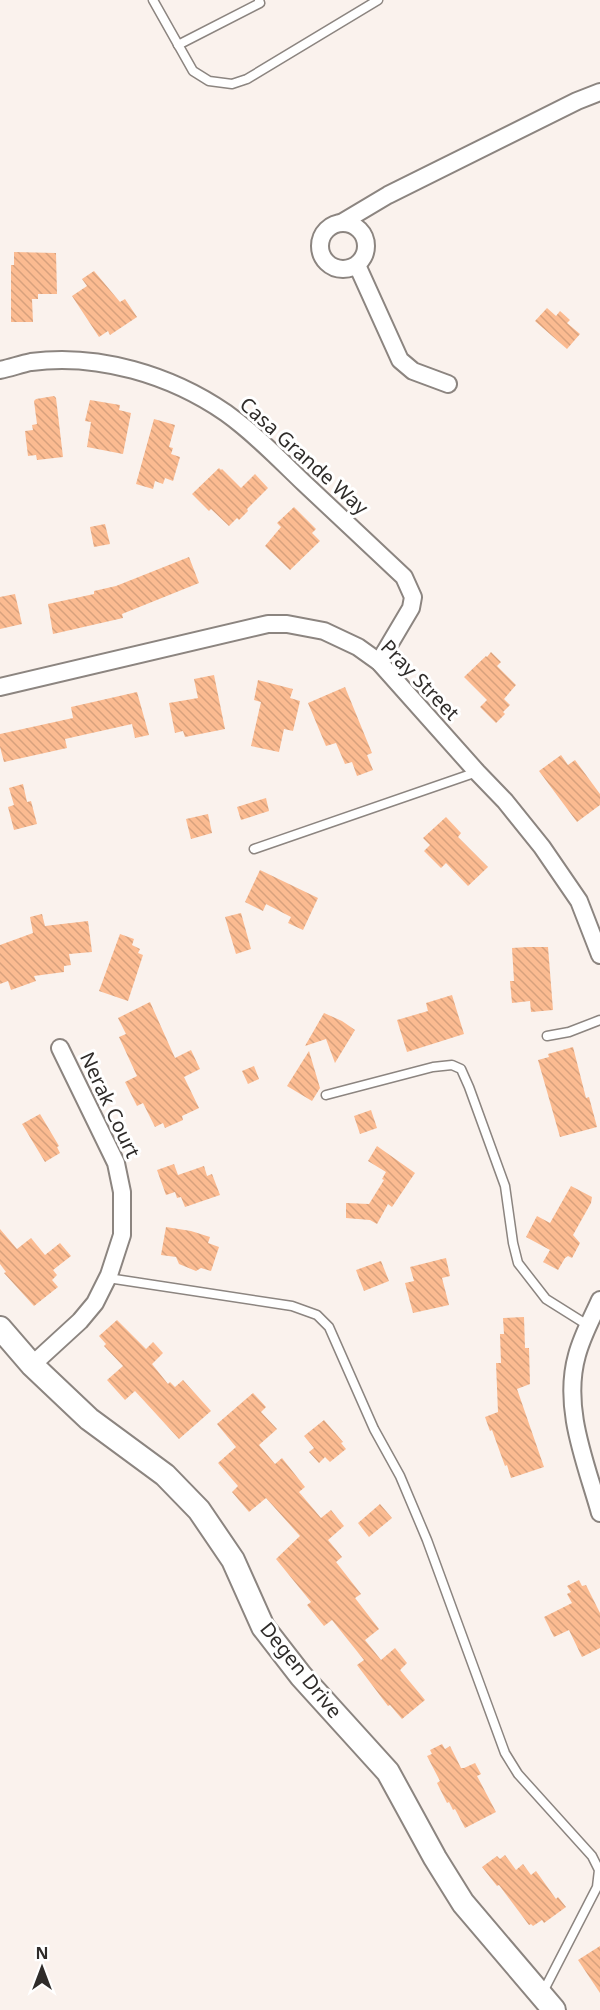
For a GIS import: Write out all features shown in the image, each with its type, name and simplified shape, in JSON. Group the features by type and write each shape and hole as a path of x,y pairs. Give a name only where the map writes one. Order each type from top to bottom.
{"street":[{"path":"341,223 356,227 366,239 366,254 357,266 342,270 334,268 323,258 320,250 323,236 334,225 396,191 577,101 600,92"},
{"path":"357,266 400,360 413,371 448,384"},
{"name":"Casa Grande Way","path":"0,370 30,363 57,361 92,363 135,371 183,388 240,424 404,577 413,597 411,608 379,662"},
{"name":"Pray Street","path":"0,687 268,624 324,631 358,647 379,662 505,801 542,847 579,901 600,955"},
{"name":"Nerak Court","path":"32,1365 80,1321 95,1303 108,1278 122,1235 122,1192 116,1162 60,1048"},
{"path":"600,1300 576,1356 572,1388 574,1421 600,1514"},
{"name":"Degen Drive","path":"0,1328 32,1365 89,1419 165,1475 199,1510 232,1560 263,1627 301,1676 388,1772 435,1858 463,1903 547,2002"}],"lane":[{"path":"153,0 193,71 209,81 232,84 247,79 378,0"},
{"path":"178,45 260,3 259,0"},
{"path":"254,849 477,772"},
{"path":"547,1036 569,1032 600,1020"},
{"path":"326,1095 433,1067 452,1065 461,1069 505,1186 518,1263 546,1299 589,1326"},
{"path":"108,1278 292,1306 317,1315 329,1328 369,1419 400,1476 427,1540 505,1753 518,1774 581,1841 592,1856 598,1870 597,1887 547,2002"}],"building":[{"path":"14,252 56,253 57,294 38,294 38,299 32,299 33,322 11,322 11,265 14,265"},
{"path":"94,271 120,302 125,299 137,317 110,335 108,331 99,337 72,296 87,286 82,279"},
{"path":"547,308 556,316 560,311 570,320 567,323 580,334 567,349 535,321"},
{"path":"54,396 63,457 37,460 36,455 28,456 25,431 33,430 32,425 37,424 34,401"},
{"path":"90,400 120,405 119,410 131,413 123,454 87,447 91,422 85,421"},
{"path":"154,419 175,425 169,447 173,448 171,454 180,457 173,481 165,478 163,484 155,481 153,489 136,484"},
{"path":"219,468 241,488 255,474 268,488 239,520 237,518 229,526 192,494"},
{"path":"294,507 316,529 312,533 320,541 290,570 265,546 281,527 277,523"},
{"path":"105,524 110,544 94,547 90,527"},
{"path":"189,557 199,583 122,614 123,618 53,634 48,604 94,594 94,591 116,586"},
{"path":"15,594 22,624 0,629 0,597"},
{"path":"491,652 501,662 497,666 516,685 504,699 510,705 496,723 480,707 487,700 464,677"},
{"path":"214,675 225,729 185,737 183,731 175,733 169,703 198,698 194,679"},
{"path":"258,680 293,689 290,698 300,701 293,731 284,729 279,752 251,746 261,702 254,700"},
{"path":"345,687 372,753 367,755 373,770 357,776 352,762 345,764 336,743 326,746 308,703"},
{"path":"137,692 149,735 135,738 132,724 65,739 67,748 4,762 0,747 0,734 73,718 71,707"},
{"path":"561,755 568,765 575,760 600,794 600,805 577,822 539,771"},
{"path":"23,784 27,802 31,801 37,824 14,830 8,807 14,805 9,788"},
{"path":"266,798 269,811 241,820 237,807"},
{"path":"208,814 212,833 191,839 186,819"},
{"path":"446,817 461,833 458,837 488,867 468,886 446,863 441,868 424,851 430,845 423,838"},
{"path":"260,870 318,898 303,930 288,923 291,917 266,904 263,911 245,902"},
{"path":"241,913 251,949 236,954 225,917"},
{"path":"42,914 45,926 88,921 92,952 69,954 71,965 64,966 64,972 34,976 36,981 11,990 8,981 0,984 0,945 33,933 30,917"},
{"path":"120,934 134,939 132,945 140,949 138,953 143,955 128,1001 99,991"},
{"path":"548,947 553,1010 531,1012 530,1001 512,1003 510,981 514,981 512,948"},
{"path":"452,995 464,1034 407,1052 397,1020 428,1011 426,1003"},
{"path":"150,1002 175,1058 191,1050 200,1069 184,1077 199,1108 182,1116 183,1120 165,1128 163,1123 155,1127 143,1103 137,1106 125,1082 137,1076 119,1037 126,1034 118,1018"},
{"path":"324,1013 355,1030 335,1063 326,1039 305,1046"},
{"path":"573,1047 586,1098 589,1097 597,1127 560,1137 538,1060 549,1057 548,1054"},
{"path":"309,1051 320,1088 312,1101 287,1086"},
{"path":"254,1066 259,1079 248,1084 242,1071"},
{"path":"371,1110 377,1128 360,1134 354,1116"},
{"path":"40,1114 59,1146 57,1147 60,1153 45,1162 22,1124"},
{"path":"377,1146 415,1173 392,1207 388,1204 377,1224 370,1220 346,1218 346,1203 369,1204 384,1180 382,1179 386,1172 368,1161"},
{"path":"174,1164 178,1175 204,1166 207,1176 212,1174 220,1195 185,1207 181,1197 177,1198 175,1192 166,1195 157,1170"},
{"path":"571,1186 592,1197 573,1235 580,1243 572,1258 568,1256 565,1258 558,1270 543,1262 550,1250 526,1237 537,1216 550,1223"},
{"path":"166,1227 210,1237 208,1243 219,1247 211,1271 201,1268 196,1271 179,1264 176,1257 161,1255"},
{"path":"0,1229 17,1249 31,1238 45,1255 60,1243 71,1256 53,1270 57,1275 52,1280 58,1287 34,1306 4,1273 6,1272 0,1264"},
{"path":"446,1258 450,1276 442,1278 449,1305 413,1313 405,1283 414,1281 410,1267"},
{"path":"381,1261 389,1281 364,1291 356,1270"},
{"path":"524,1317 525,1348 529,1348 530,1384 517,1389 544,1467 511,1478 485,1417 498,1412 496,1363 501,1363 500,1334 504,1334 503,1318"},
{"path":"117,1320 146,1349 153,1342 163,1353 152,1364 168,1384 170,1382 175,1387 183,1380 211,1411 179,1439 135,1391 125,1400 107,1380 123,1366 104,1346 106,1344 99,1336"},
{"path":"253,1393 266,1407 261,1412 277,1429 259,1445 275,1464 282,1458 305,1487 299,1492 321,1518 331,1510 344,1526 328,1540 342,1557 336,1562 361,1594 355,1598 379,1629 365,1640 381,1660 395,1648 407,1663 400,1670 425,1700 402,1719 390,1705 388,1706 357,1665 364,1660 332,1620 324,1626 307,1605 311,1602 276,1559 300,1536 266,1498 249,1512 232,1492 238,1486 218,1463 236,1447 217,1424"},
{"path":"324,1420 343,1442 341,1443 346,1449 330,1462 325,1457 319,1463 309,1452 314,1448 304,1436"},
{"path":"380,1504 392,1518 369,1537 358,1523"},
{"path":"579,1580 582,1586 586,1585 600,1613 600,1648 582,1657 569,1630 554,1637 544,1617 572,1603 567,1594 571,1592 567,1586"},
{"path":"442,1744 445,1749 450,1746 461,1768 475,1763 481,1774 477,1776 496,1812 465,1828 455,1809 453,1810 449,1802 447,1803 437,1783 440,1781 427,1756 432,1754 430,1750"},
{"path":"505,1855 516,1870 523,1864 531,1875 536,1871 556,1899 558,1897 566,1907 544,1923 542,1920 533,1926 529,1925 499,1885 497,1886 482,1867 497,1856 500,1859"},
{"path":"600,1946 600,1993 578,1960"}]}
